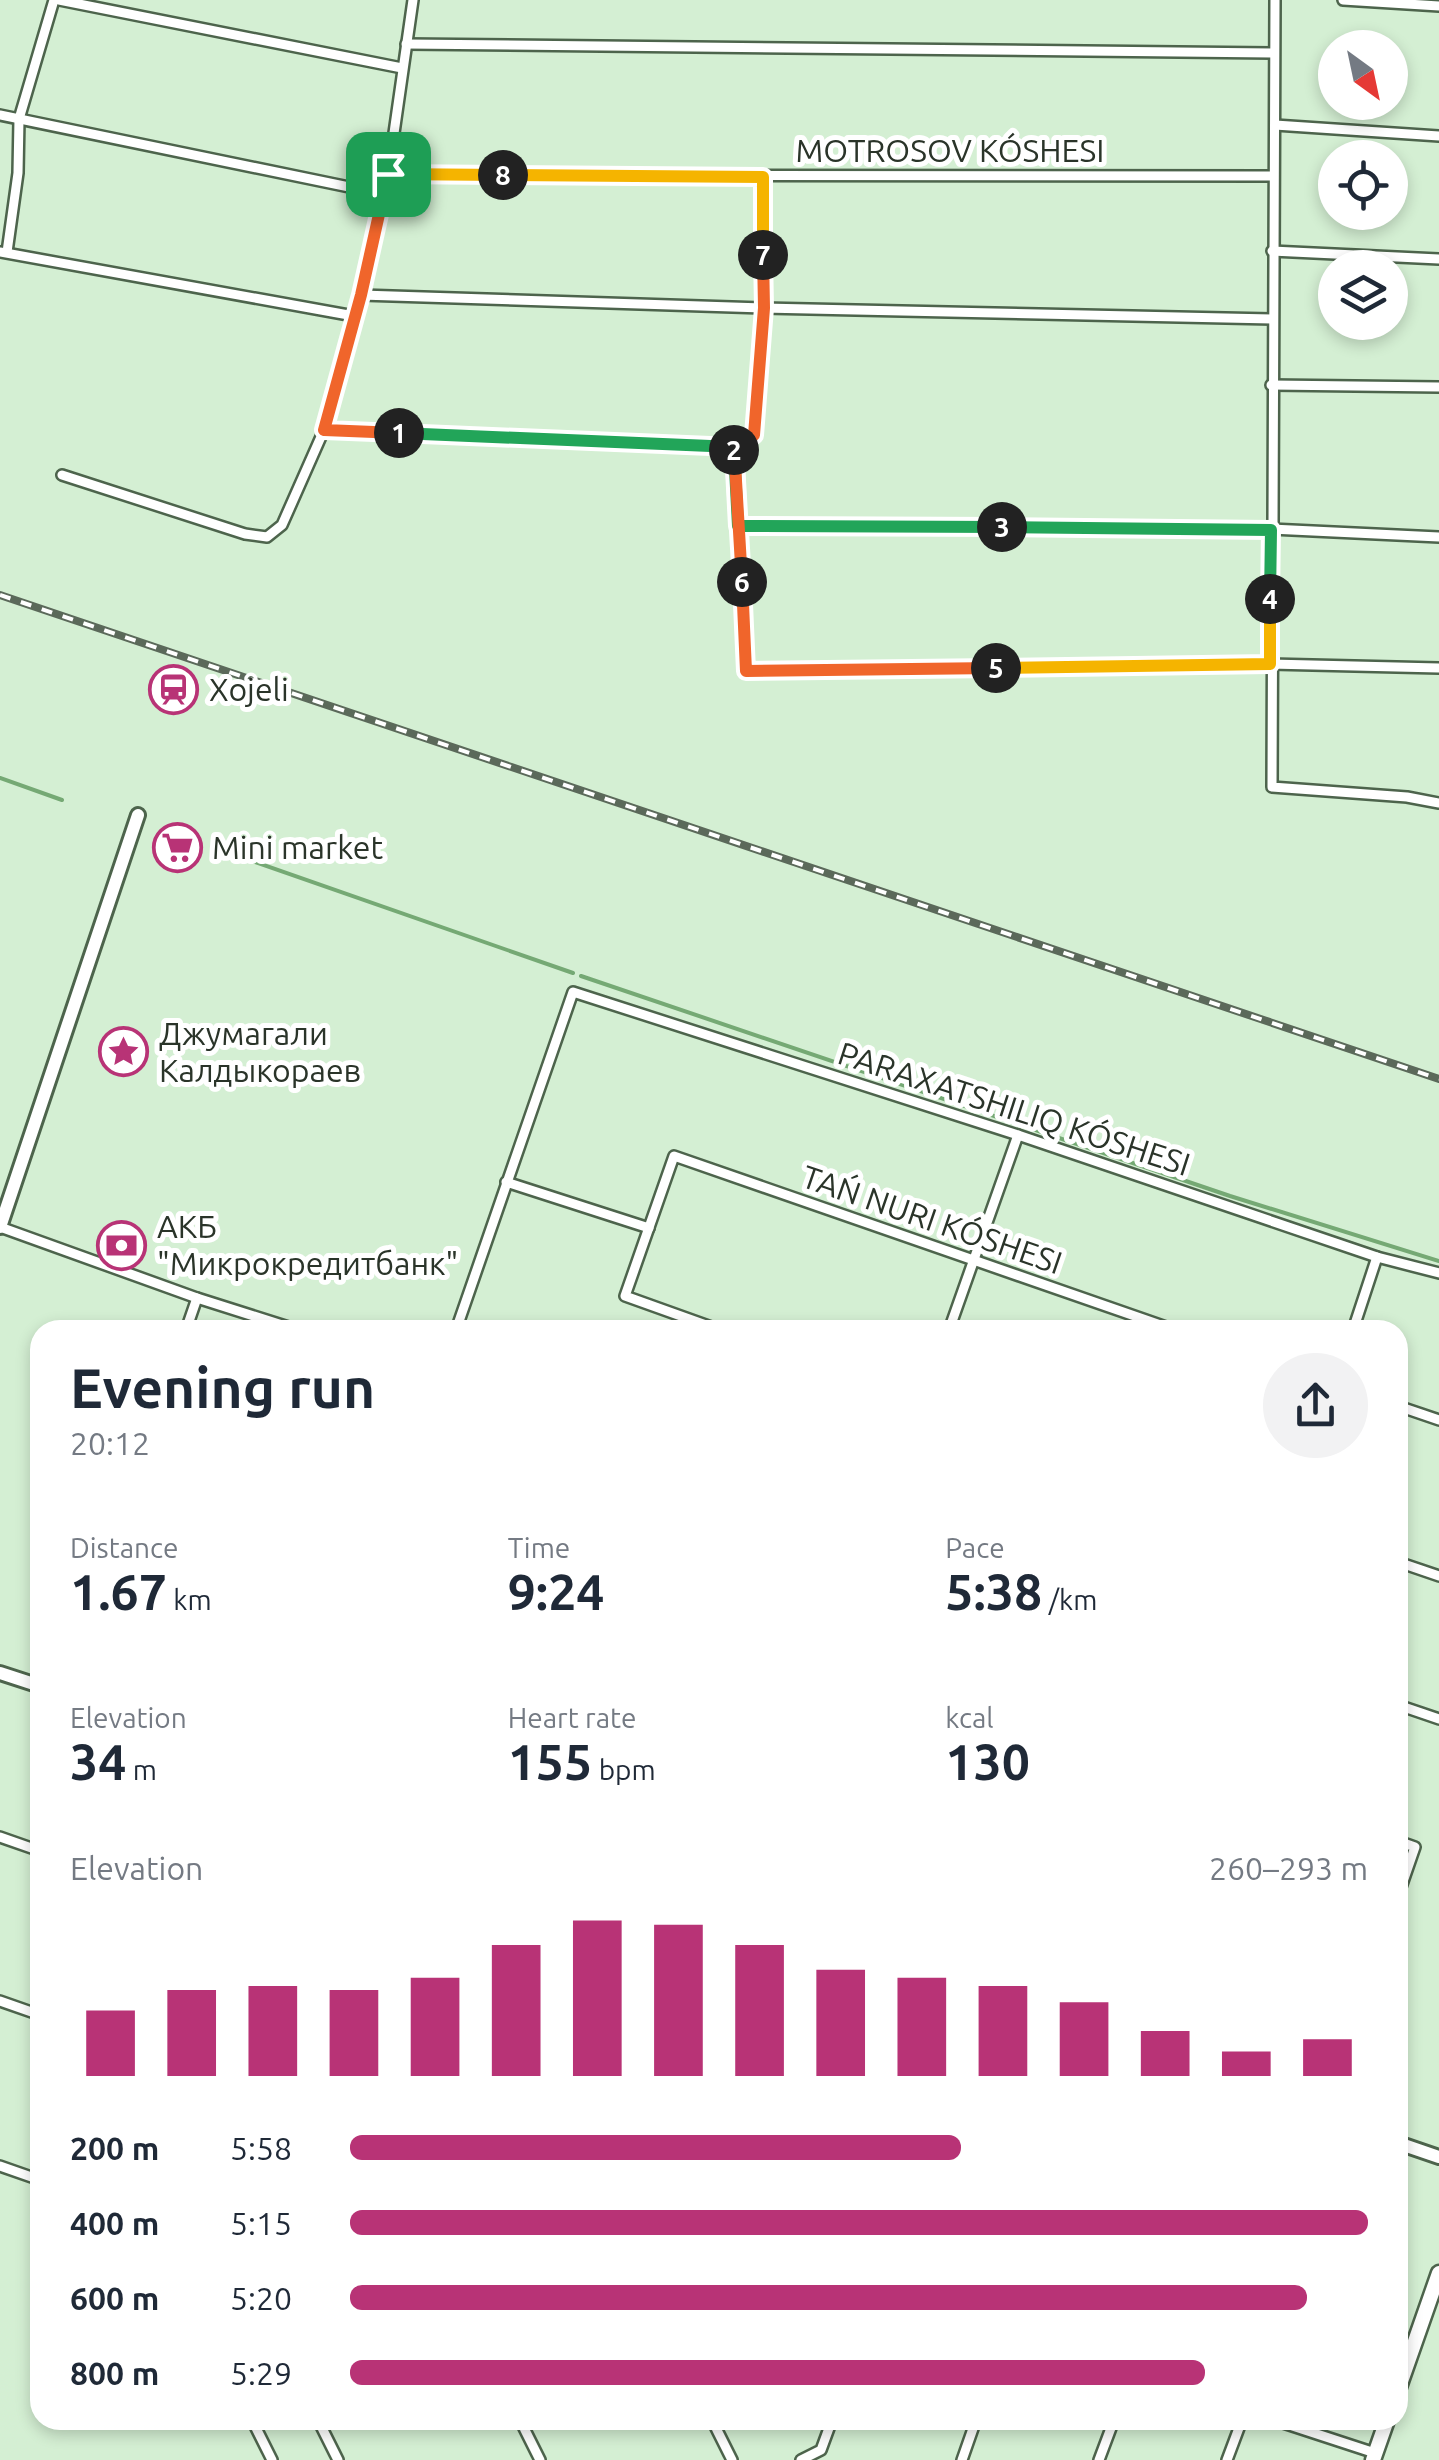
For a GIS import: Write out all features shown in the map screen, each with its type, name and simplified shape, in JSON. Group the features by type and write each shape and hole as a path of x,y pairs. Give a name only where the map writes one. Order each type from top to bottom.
{"main road":[{"path":"1408,2361 1439,2273"},
{"path":"1374,2457 1383,2430"}],"street":[{"path":"354,316 4,252 18,174 19,119 57,0 402,68"},
{"path":"62,475 244,534 267,537 282,524 324,430 361,295 388,174 413,0"},
{"path":"1274,0 1272,787 1439,802"},
{"path":"1343,0 1439,6"},
{"path":"406,44 1274,52"},
{"path":"0,116 384,194"},
{"path":"1274,125 1439,136"},
{"name":"MOTROSOV KÓSHESI","path":"388,174 1273,176"},
{"path":"324,430 734,447 754,435 764,308 763,177"},
{"path":"1272,250 1439,259"},
{"path":"361,295 1272,319"},
{"path":"1271,386 1439,387"},
{"path":"734,447 746,671 1270,664 1439,668"},
{"path":"738,526 1271,530 1439,537"},
{"path":"138,815 0,1227 266,1320"},
{"path":"459,1320 573,992 1018,1135 1377,1257 1439,1272"},
{"path":"952,1320 1018,1135"},
{"path":"692,1320 625,1296 674,1156 1145,1320"},
{"path":"506,1182 649,1228"},
{"path":"1355,1320 1377,1257"},
{"path":"189,1320 196,1298"},
{"path":"1408,1409 1439,1420"},
{"path":"1408,1565 1439,1576"},
{"path":"0,1673 30,1683"},
{"path":"1408,1708 1439,1719"},
{"path":"0,1837 30,1847"},
{"path":"1408,1845 1414,1847 1408,1865"},
{"path":"0,2001 30,2012"},
{"path":"1408,2147 1439,2157"},
{"path":"0,2166 30,2176"},
{"path":"257,2430 272,2460"},
{"path":"323,2430 338,2460"},
{"path":"525,2430 540,2460"},
{"path":"717,2430 732,2460"},
{"path":"801,2460 821,2450 828,2430"},
{"path":"962,2460 972,2430"},
{"path":"1099,2460 1110,2430"},
{"path":"1227,2460 1238,2430"},
{"path":"1301,2430 1374,2457"}],"waterway":[{"path":"0,778 62,800"},
{"path":"235,855 573,973"},
{"path":"581,976 1230,1196 1439,1261"}],"railway":[{"path":"0,595 1439,1079"}],"place":[{"name":"Xojeli","path":"174,690"},
{"name":"Mini market","path":"177,848"},
{"name":"Джумагали Калдыкораев","path":"124,1052"},
{"name":"АКБ \"Микрокредитбанк\"","path":"122,1245"}],"route":[{"path":"388,174 361,295 324,430 734,447 738,526 1271,530 1270,664 746,671 738,526 734,447 754,435 764,308 763,177 388,174"}]}
